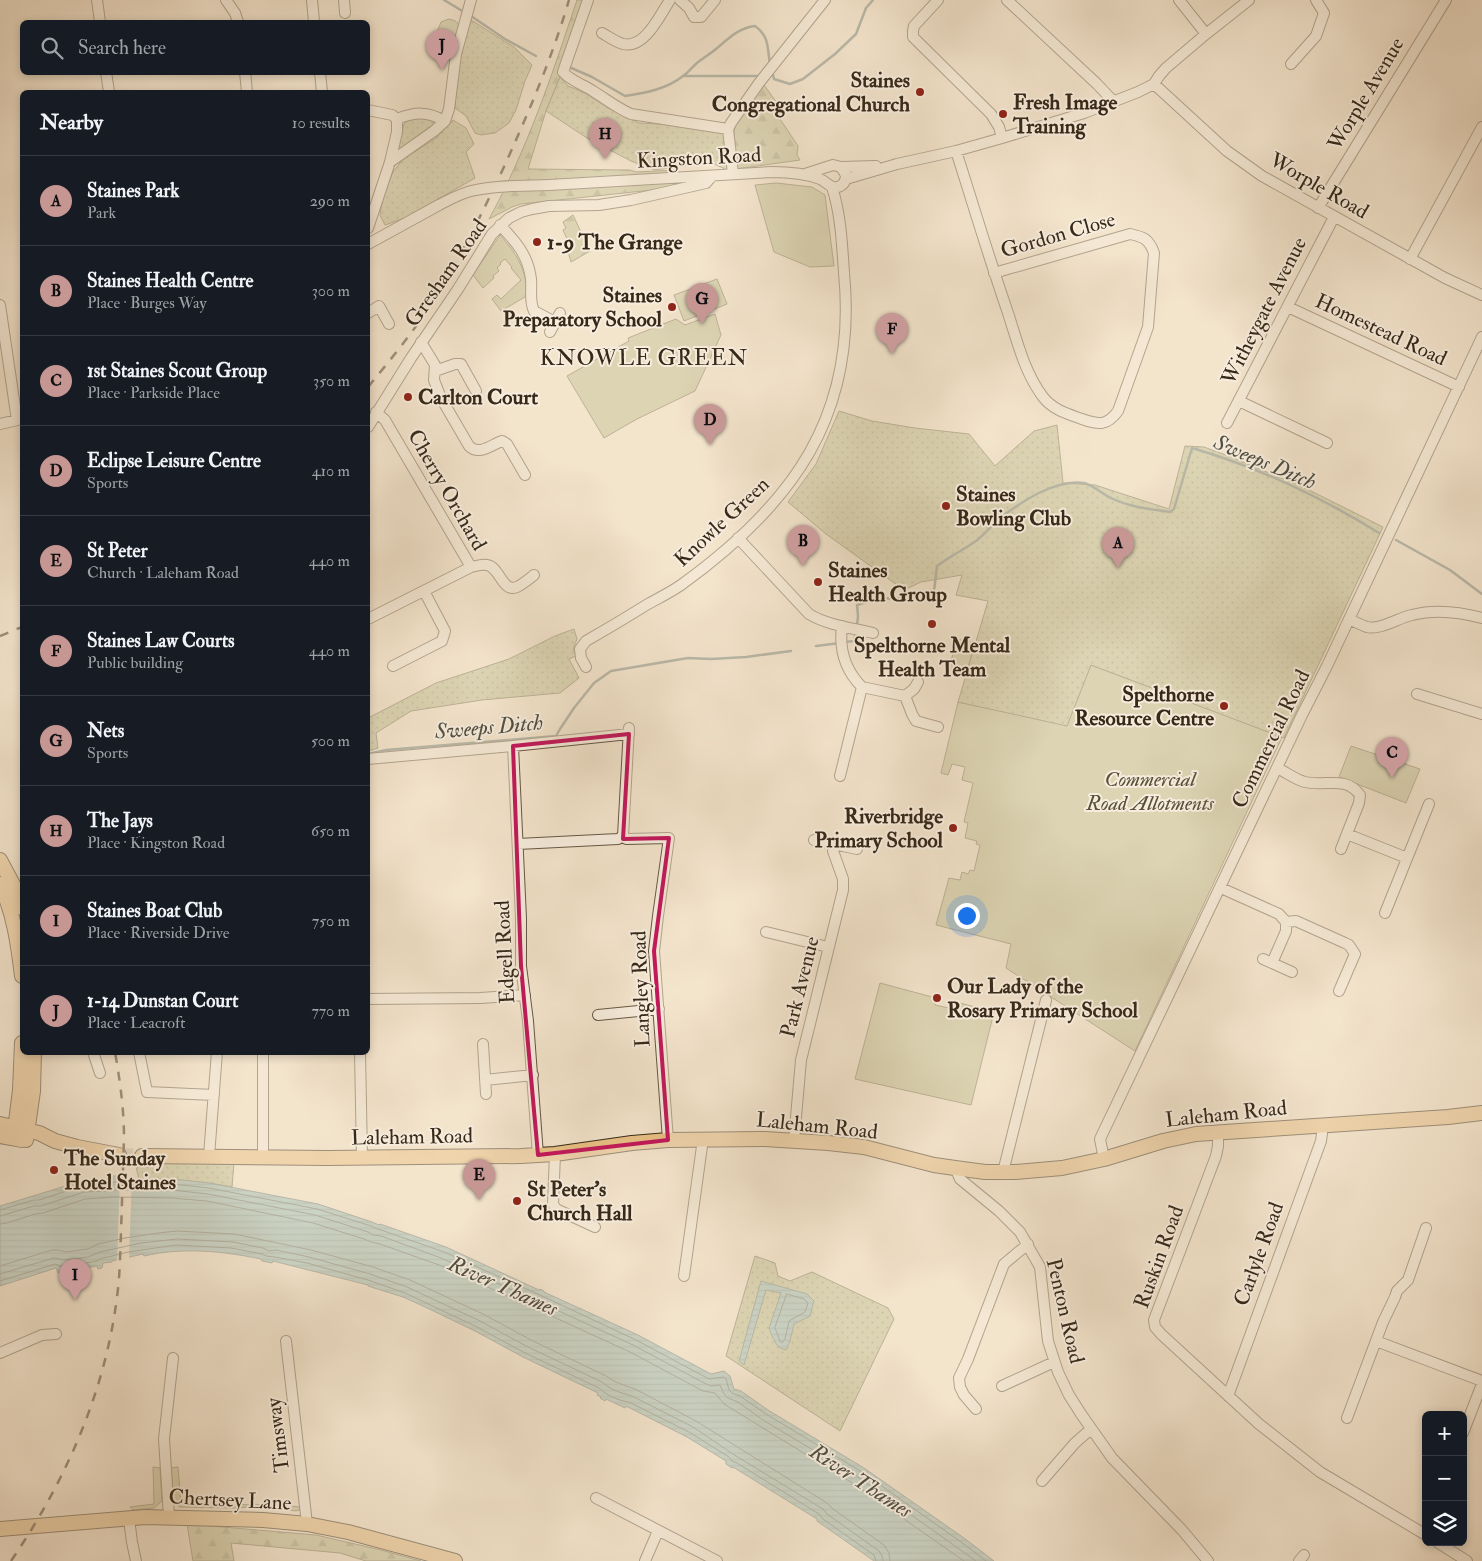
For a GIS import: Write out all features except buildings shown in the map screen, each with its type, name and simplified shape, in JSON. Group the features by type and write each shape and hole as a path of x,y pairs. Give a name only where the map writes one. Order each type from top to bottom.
{"main road":[{"path":"0,860 16,890 20,902"},
{"path":"0,884 14,922 20,958"},
{"path":"17,1134 21,1055"},
{"path":"34,1055 33,1091 37,1112 43,1125 60,1143"},
{"path":"17,1134 33,1091"},
{"name":"Laleham Road","path":"142,1156 327,1158 521,1156 555,1154 668,1140 765,1139 864,1147 934,1165 955,1168 1003,1172 1038,1171 1104,1159 1179,1136 1482,1113"},
{"path":"0,1124 17,1134 38,1142 60,1143 120,1155"},
{"name":"Chertsey Lane","path":"0,1529 169,1517 263,1520 307,1524 382,1540 455,1561"}],"street":[{"path":"97,0 100,20"},
{"path":"226,0 237,20"},
{"path":"312,0 314,20"},
{"path":"344,0 345,13"},
{"path":"588,0 563,72 566,76 594,91 617,108 631,114 728,129"},
{"path":"602,33 624,44 630,45 639,42 651,30 670,0"},
{"path":"680,0 694,17 701,17 715,0"},
{"path":"733,174 728,129 759,83 826,0"},
{"path":"938,0 914,26 912,31 913,37 991,114 999,127 1002,138"},
{"path":"1007,0 1113,101"},
{"path":"1179,0 1206,34"},
{"path":"836,183 897,164 956,151 1002,138 1084,113 1138,92 1154,84 1166,68 1249,0"},
{"path":"1291,64 1316,36 1324,13 1316,0"},
{"name":"Worple Avenue","path":"1318,208 1446,0"},
{"path":"390,162 445,121 449,108 456,54 468,9"},
{"path":"106,75 109,90"},
{"path":"245,75 246,90"},
{"path":"320,75 322,90"},
{"name":"Worple Road","path":"1154,84 1228,151 1262,176 1444,278 1482,295"},
{"path":"370,110 392,115 397,119"},
{"path":"397,119 419,113 434,115 445,121"},
{"path":"370,221 390,162 397,132 397,119"},
{"path":"1410,259 1482,127"},
{"path":"956,151 994,273"},
{"path":"841,167 897,164"},
{"name":"Kingston Road","path":"805,174 833,165 841,167"},
{"path":"836,183 846,174 841,167"},
{"name":"Knowle Green","path":"586,667 581,658 580,649 586,641 680,586 738,538 776,500 800,470 820,432 838,385 844,355 847,307 836,183 825,174 828,168"},
{"name":"Kingston Road","path":"370,243 453,197 471,191 497,187 772,172 805,174 836,183"},
{"name":"Gresham Road","path":"370,423 492,234 509,218 520,212 549,206 598,204 631,200 698,186 706,183 712,176"},
{"path":"373,211 377,224 387,232"},
{"name":"Witheygate Avenue","path":"1227,423 1334,217"},
{"path":"500,225 519,246 528,267 531,281 531,304 534,311 557,318 550,332"},
{"name":"Gordon Close","path":"1130,234 1142,236 1150,243 1154,252 1148,327 1118,410 1112,419 1104,424 1090,422 1060,411 1044,398 1025,364 994,273 1130,234"},
{"path":"0,305 20,419 0,424"},
{"path":"370,312 379,306 389,324"},
{"name":"Homestead Road","path":"1288,307 1459,386"},
{"name":"Commercial Road","path":"1104,1159 1100,1140 1482,337"},
{"path":"421,342 435,365 434,380 441,398 469,446 473,450 480,451 502,441 507,444 525,475"},
{"path":"435,371 455,364 461,364 476,391"},
{"path":"1239,401 1327,443"},
{"name":"Cherry Orchard","path":"370,618 471,567 385,420 376,412"},
{"path":"738,538 809,614 842,626 870,632"},
{"path":"471,567 489,565 494,568 504,584 511,588 516,587 534,575"},
{"path":"393,666 442,641 445,631 424,591"},
{"path":"1349,619 1369,627 1378,626 1412,614 1432,612 1452,612 1482,618"},
{"path":"842,626 842,649 849,668 862,687 905,696 914,689 918,682"},
{"path":"840,776 862,687"},
{"path":"1417,694 1482,714"},
{"path":"905,696 916,721 938,727"},
{"path":"370,759 513,746 629,731 623,836 618,839 518,844"},
{"name":"Edgell Road","path":"513,746 521,918 521,966 533,1076 538,1155"},
{"path":"1277,768 1302,782 1334,782 1348,785 1360,795 1341,850"},
{"path":"1385,913 1429,804"},
{"path":"1413,812 1424,816"},
{"path":"1348,834 1407,858"},
{"name":"Langley Road","path":"623,836 626,839 669,838 654,951 668,1140"},
{"path":"814,840 856,849"},
{"name":"Park Avenue","path":"794,1140 801,1060 843,890 843,879 833,851 835,844"},
{"path":"1221,888 1279,914 1286,922 1286,931 1267,961 1292,972"},
{"path":"1286,922 1296,921 1349,945 1354,954 1338,990"},
{"path":"766,932 828,947"},
{"path":"1344,979 1355,984"},
{"path":"370,999 471,999 525,995"},
{"path":"1003,1172 1046,1000"},
{"path":"598,1015 659,1009"},
{"path":"483,1044 486,1094"},
{"path":"94,1055 100,1073"},
{"path":"140,1055 147,1092 214,1095"},
{"path":"209,1156 217,1055"},
{"path":"263,1055 263,1156"},
{"path":"360,1055 362,1157"},
{"path":"485,1080 533,1076"},
{"name":"Carlyle Road","path":"1228,1396 1321,1141 1323,1125"},
{"name":"Ruskin Road","path":"1218,1132 1216,1156 1154,1320 1155,1327 1160,1334 1259,1424 1320,1472 1422,1531"},
{"path":"684,1276 703,1139"},
{"path":"555,1154 553,1204 556,1208 595,1226"},
{"name":"Penton Road","path":"955,1168 960,1179 999,1211 1020,1232 1040,1267 1048,1341 1054,1362 1069,1395 1112,1458 1182,1530 1208,1561"},
{"path":"1347,1418 1376,1341 1398,1291 1408,1280 1426,1228"},
{"path":"976,1409 964,1395 960,1387 959,1378 1004,1264 1028,1244"},
{"path":"0,1353 42,1335 56,1334"},
{"name":"Timsway","path":"286,1341 307,1524"},
{"path":"1376,1341 1482,1382 1467,1422"},
{"path":"169,1517 164,1439 173,1358"},
{"path":"1002,1386 1054,1362"},
{"path":"1042,1480 1075,1443 1091,1429"},
{"path":"596,1498 717,1561"},
{"path":"129,1519 136,1561"},
{"path":"645,1561 658,1531"},
{"path":"1443,1546 1467,1561"}],"highlighted area":[{"path":"629,734 623,839 669,838 654,951 668,1140 538,1155 521,966 513,746"}],"green space":[{"path":"577,0 584,0 528,169 630,170 636,172 678,170 680,187 521,204 489,219 527,139"},
{"path":"449,19 455,21 459,27 458,37 452,52 432,45 441,22"},
{"path":"471,20 514,47 532,65 516,110 509,123 495,133 481,135 475,133 466,116 455,108 464,41"},
{"path":"560,77 568,86 585,93 608,108 639,123 678,125 726,131 727,170 710,162 655,170 631,161 587,138 546,111"},
{"path":"764,85 785,114 780,119 798,146 797,155 800,160 736,169 734,132 737,118"},
{"path":"413,117 438,121 429,132 401,151 397,151 404,124"},
{"path":"453,120 466,128 474,144 466,152 475,178 405,218 385,225 380,215 383,196 393,172 403,159 435,139"},
{"path":"776,183 812,187 825,195 834,266 810,267 774,252 755,185"},
{"path":"573,215 590,251 571,262 565,241 567,239 563,230 566,228 563,222"},
{"path":"500,235 520,263 526,288 525,297 501,311 492,299 497,295 501,299 521,280 512,267 505,259 497,268 499,271 493,276 494,278 483,288 473,275"},
{"path":"717,279 727,304 684,321 674,295"},
{"path":"715,314 721,335 695,391 637,419 604,438 567,376 629,341 628,338 676,319 685,325"},
{"path":"839,411 872,421 969,434 995,466 1034,431 1057,425 1063,483 1095,485 1169,509 1185,446 1204,447 1307,489 1383,527 1284,738 1091,665 1067,726 958,702 988,601 956,595 962,575 921,582 904,590 826,534 788,502 816,464"},
{"path":"574,629 577,639 573,649 576,656 569,659 579,678 560,693 482,700 411,711 376,733 378,748 370,750 370,717 436,683 509,659 555,636"},
{"path":"957,639 975,643 965,677 948,672"},
{"name":"Commercial Road Allotments","path":"1091,665 1282,737 1135,1051 1006,968 1011,944 936,925 949,878 960,880 962,872 968,874 970,870 974,871 980,845 976,844 977,841 965,838 968,823 964,822 973,783 962,780 965,767 952,764 948,775 941,773 958,702 1067,725"},
{"path":"1351,746 1420,769 1406,803 1339,777"},
{"path":"880,983 936,998 935,1005 958,1010 960,1003 994,1012 971,1105 855,1079"},
{"path":"135,1163 234,1163 232,1187 186,1181 139,1179"},
{"path":"755,1256 775,1263 778,1276 790,1281 812,1272 888,1308 894,1319 840,1431 726,1356"},
{"path":"153,1467 160,1468 162,1501 154,1508 133,1510 130,1507 154,1504"},
{"path":"178,1467 181,1504 275,1505 301,1507 296,1511 264,1506 236,1508 179,1507 173,1501 171,1468"},
{"path":"187,1524 316,1535 421,1561 366,1561 340,1553 231,1543 234,1561 193,1561"}],"water":[{"name":"River Thames","path":"112,1176 118,1176 120,1179 172,1179 209,1183 318,1204 446,1247 638,1335 711,1374 724,1371 730,1376 734,1389 741,1391 768,1410 864,1468 994,1561 874,1561 817,1521 817,1519 732,1468 726,1464 726,1461 687,1437 626,1406 625,1408 606,1399 605,1401 597,1395 598,1393 423,1306 368,1285 273,1261 272,1263 232,1254 188,1251 144,1256 143,1254 103,1263 102,1268 98,1269 97,1266 58,1273 56,1268 0,1286 0,1206 82,1181 105,1180"},
{"path":"761,1281 807,1294 814,1301 810,1316 794,1324 786,1350 777,1345 769,1328 781,1293 766,1290 744,1365 739,1361"}],"pier":[{"path":"120,1174 121,1177 132,1176 129,1259 117,1263"}],"waterway":[{"path":"444,0 464,12"},
{"path":"772,71 774,79 790,84 803,79 835,54 856,34 866,8 873,0"},
{"path":"471,16 505,39 536,56"},
{"path":"569,67 592,77 625,96 648,92 677,80 734,34 755,26 766,39 770,64"},
{"path":"684,76 760,76"},
{"name":"Sweeps Ditch","path":"857,626 857,605 881,597 891,599 908,593 934,591 937,566 976,541 998,520 1027,499 1050,488 1073,483 1084,483 1125,504 1170,512 1174,509 1192,448 1240,464 1288,484 1334,507 1379,533"},
{"path":"1396,540 1450,570 1482,594"},
{"name":"Sweeps Ditch","path":"845,642 854,641 856,631"},
{"name":"Sweeps Ditch","path":"816,646 840,643"},
{"name":"Sweeps Ditch","path":"370,754 386,750 556,736 574,708 594,683 611,671 688,658 746,657 791,651"}],"tunnel":[{"path":"119,1155 142,1156"}],"railway":[{"path":"370,384 419,322 469,239 530,107 555,43 569,0"},
{"path":"0,636 20,628"},
{"path":"11,1561 49,1500 80,1435 103,1368 111,1333 119,1273 124,1138 115,1055"}],"place":[{"name":"1-14 Dunstan Court","path":"442,70"},
{"name":"Staines Congregational Church","path":"920,92"},
{"name":"Fresh Image Training","path":"1003,114"},
{"name":"The Jays","path":"605,159"},
{"name":"1-9 The Grange","path":"537,242"},
{"name":"Staines Preparatory School","path":"672,307"},
{"name":"Nets","path":"702,324"},
{"name":"Staines Law Courts","path":"892,354"},
{"name":"Carlton Court","path":"408,397"},
{"name":"Eclipse Leisure Centre","path":"710,445"},
{"name":"Staines Bowling Club","path":"946,506"},
{"name":"Staines Health Centre","path":"803,566"},
{"name":"Staines Park","path":"1118,568"},
{"name":"Staines Health Group","path":"818,582"},
{"name":"Spelthorne Mental Health Team","path":"932,624"},
{"name":"Spelthorne Resource Centre","path":"1224,706"},
{"name":"1st Staines Scout Group","path":"1392,778"},
{"name":"Riverbridge Primary School","path":"953,828"},
{"name":"Our Lady of the Rosary Primary School","path":"937,998"},
{"name":"The Sunday Hotel Staines","path":"54,1170"},
{"name":"St Peter","path":"479,1200"},
{"name":"St Peter's Church Hall","path":"517,1201"},
{"name":"Staines Boat Club","path":"75,1300"}],"district":[{"name":"KNOWLE GREEN","path":"644,358"}]}
